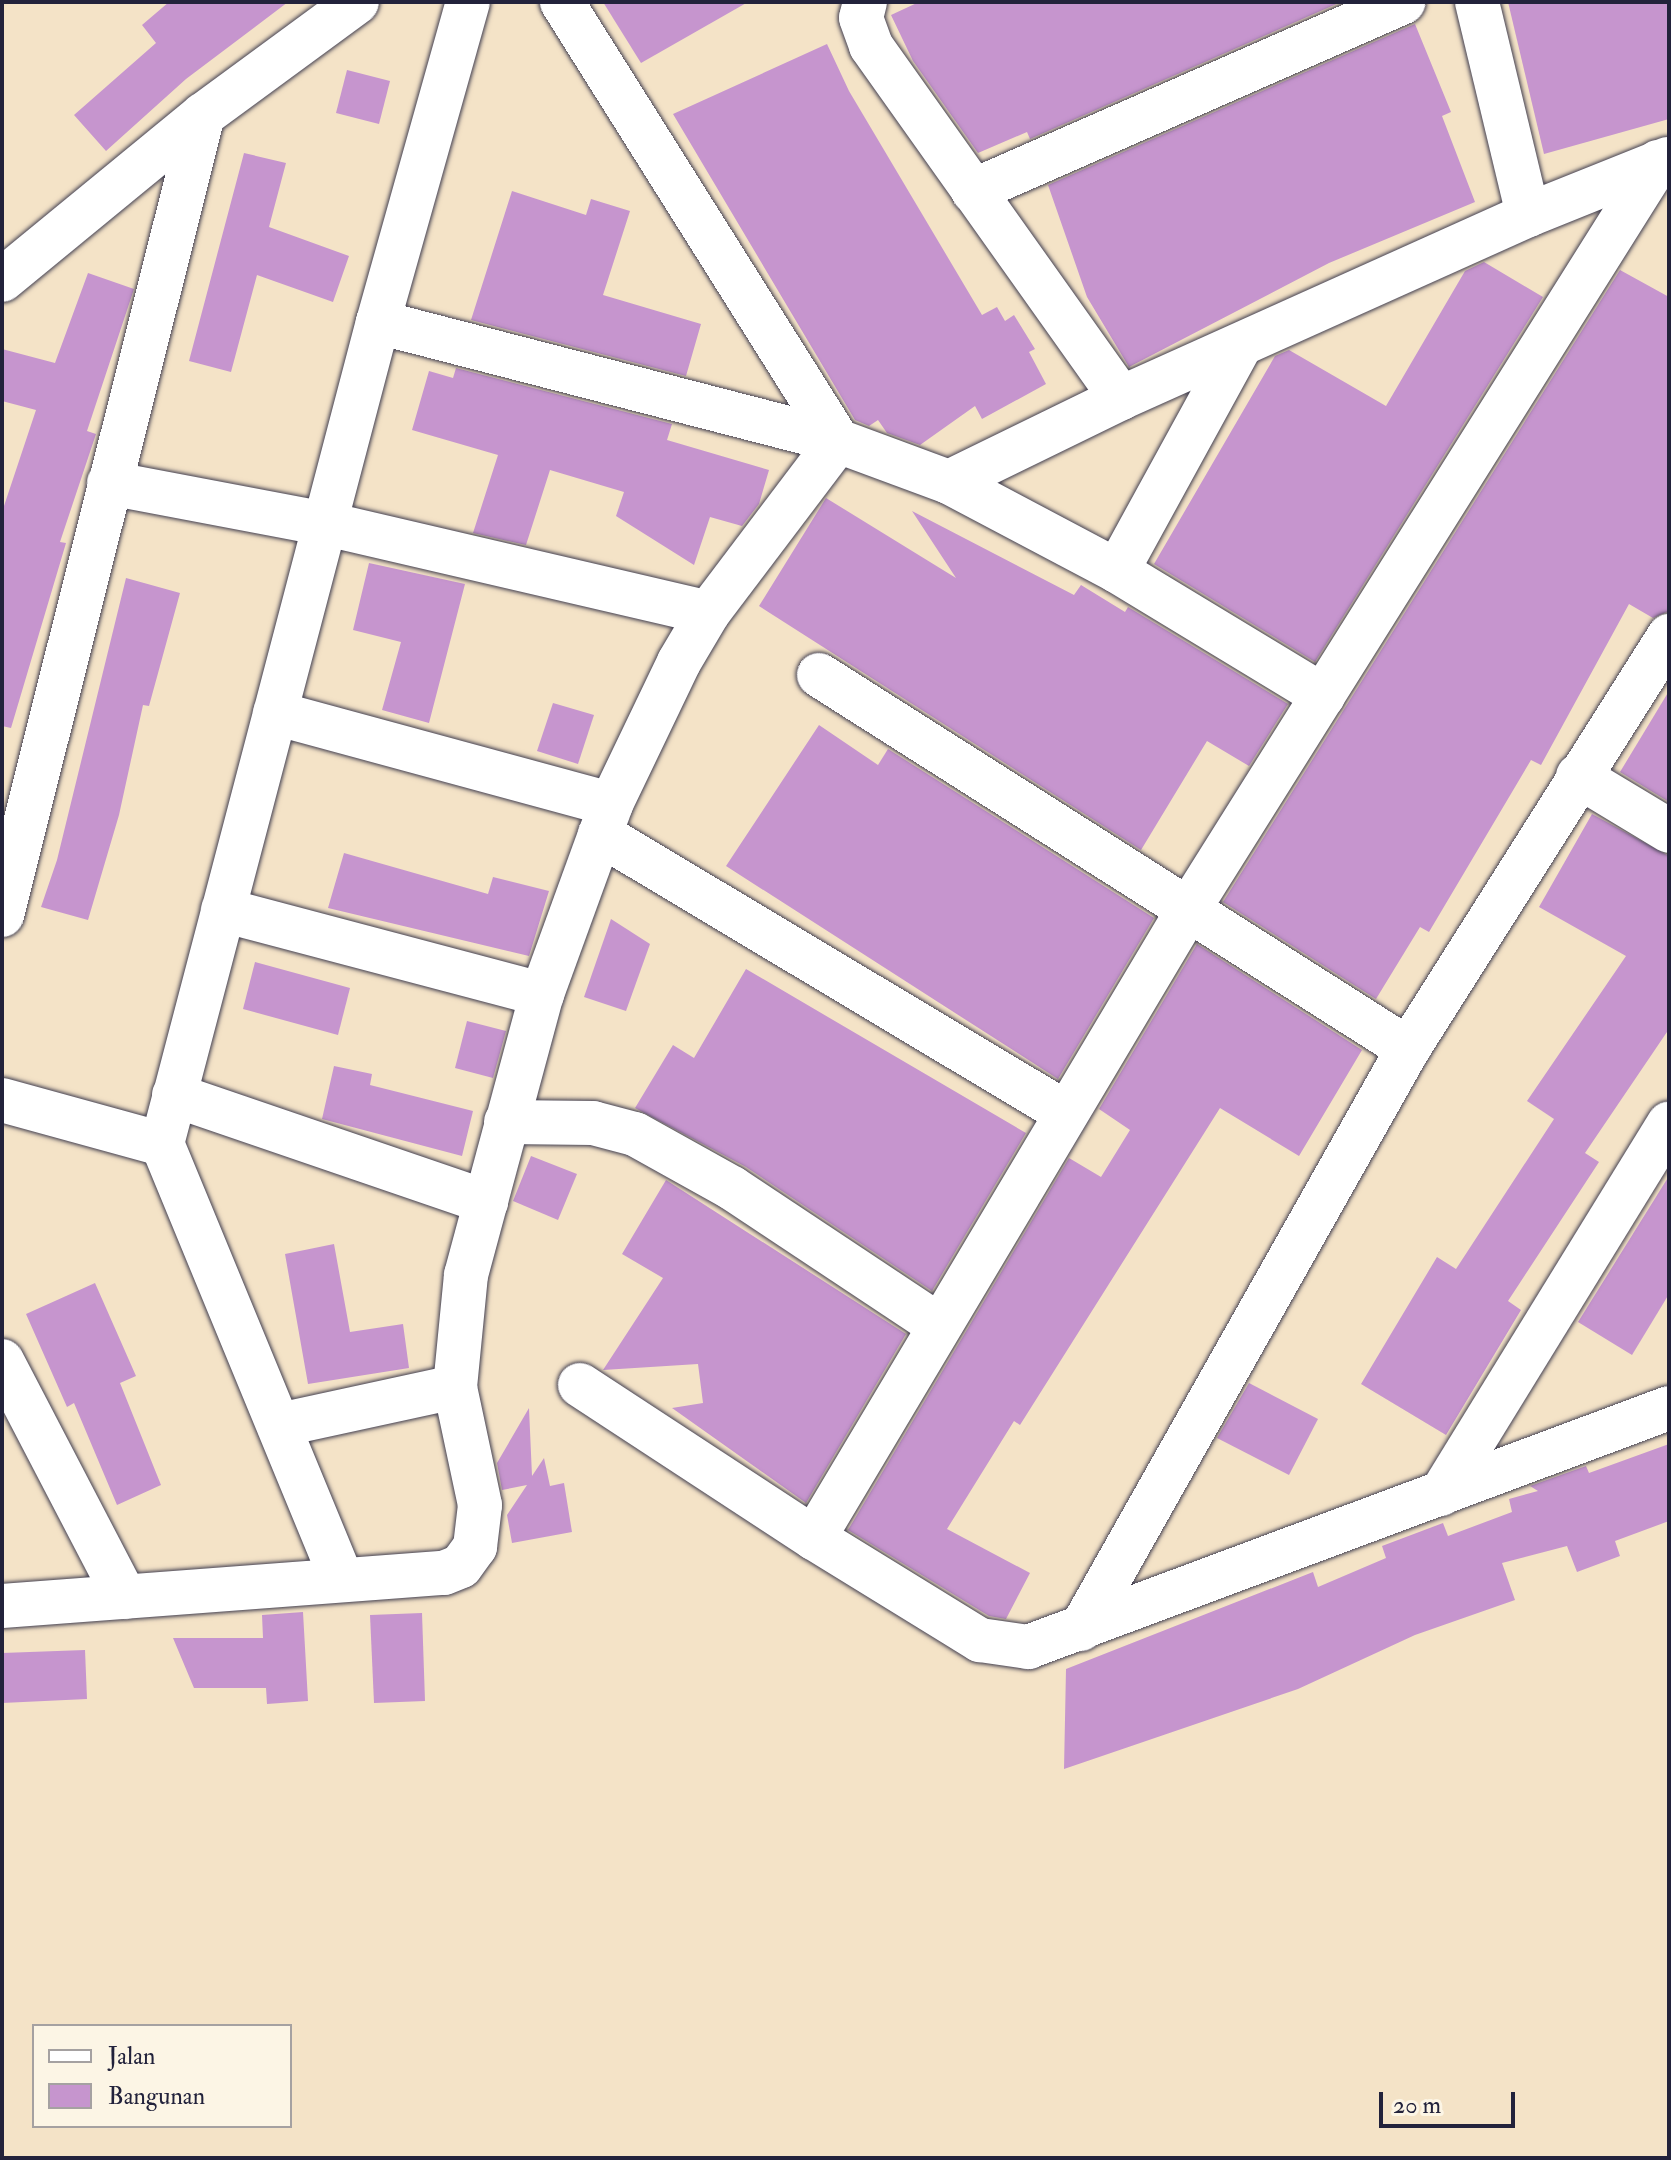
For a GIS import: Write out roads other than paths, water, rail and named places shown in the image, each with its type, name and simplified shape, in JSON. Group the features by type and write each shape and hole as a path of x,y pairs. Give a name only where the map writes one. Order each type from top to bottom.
{"street":[{"path":"2,280 203,115 357,2"},
{"path":"342,1580 162,1144 378,322 468,2"},
{"path":"562,2 838,441"},
{"path":"865,2 861,18 871,46 1121,398"},
{"path":"973,191 1403,2"},
{"path":"1477,2 1528,215"},
{"path":"2,915 203,115"},
{"path":"949,482 1121,398 1528,215 1664,160"},
{"path":"814,1538 938,1325 1188,910 1664,160"},
{"path":"378,322 838,441 949,482 1117,571 1323,696"},
{"path":"1117,571 1240,346"},
{"path":"2,1606 444,1573 469,1558 482,1528 455,1387 466,1275 542,994 605,819 708,613 838,441"},
{"path":"109,483 327,524 708,613"},
{"path":"1081,1629 1408,1049 1669,636"},
{"path":"819,675 1408,1049"},
{"path":"275,713 605,819 1066,1113"},
{"path":"1578,776 1669,831"},
{"path":"223,910 542,994"},
{"path":"174,1095 486,1202"},
{"path":"2,1100 162,1144"},
{"path":"506,1122 593,1123 635,1134 732,1188 938,1325"},
{"path":"1441,1494 1669,1123"},
{"path":"2,1361 125,1597"},
{"path":"580,1385 814,1538 980,1640 1028,1647 1669,1408"},
{"path":"279,1425 455,1387"}]}
